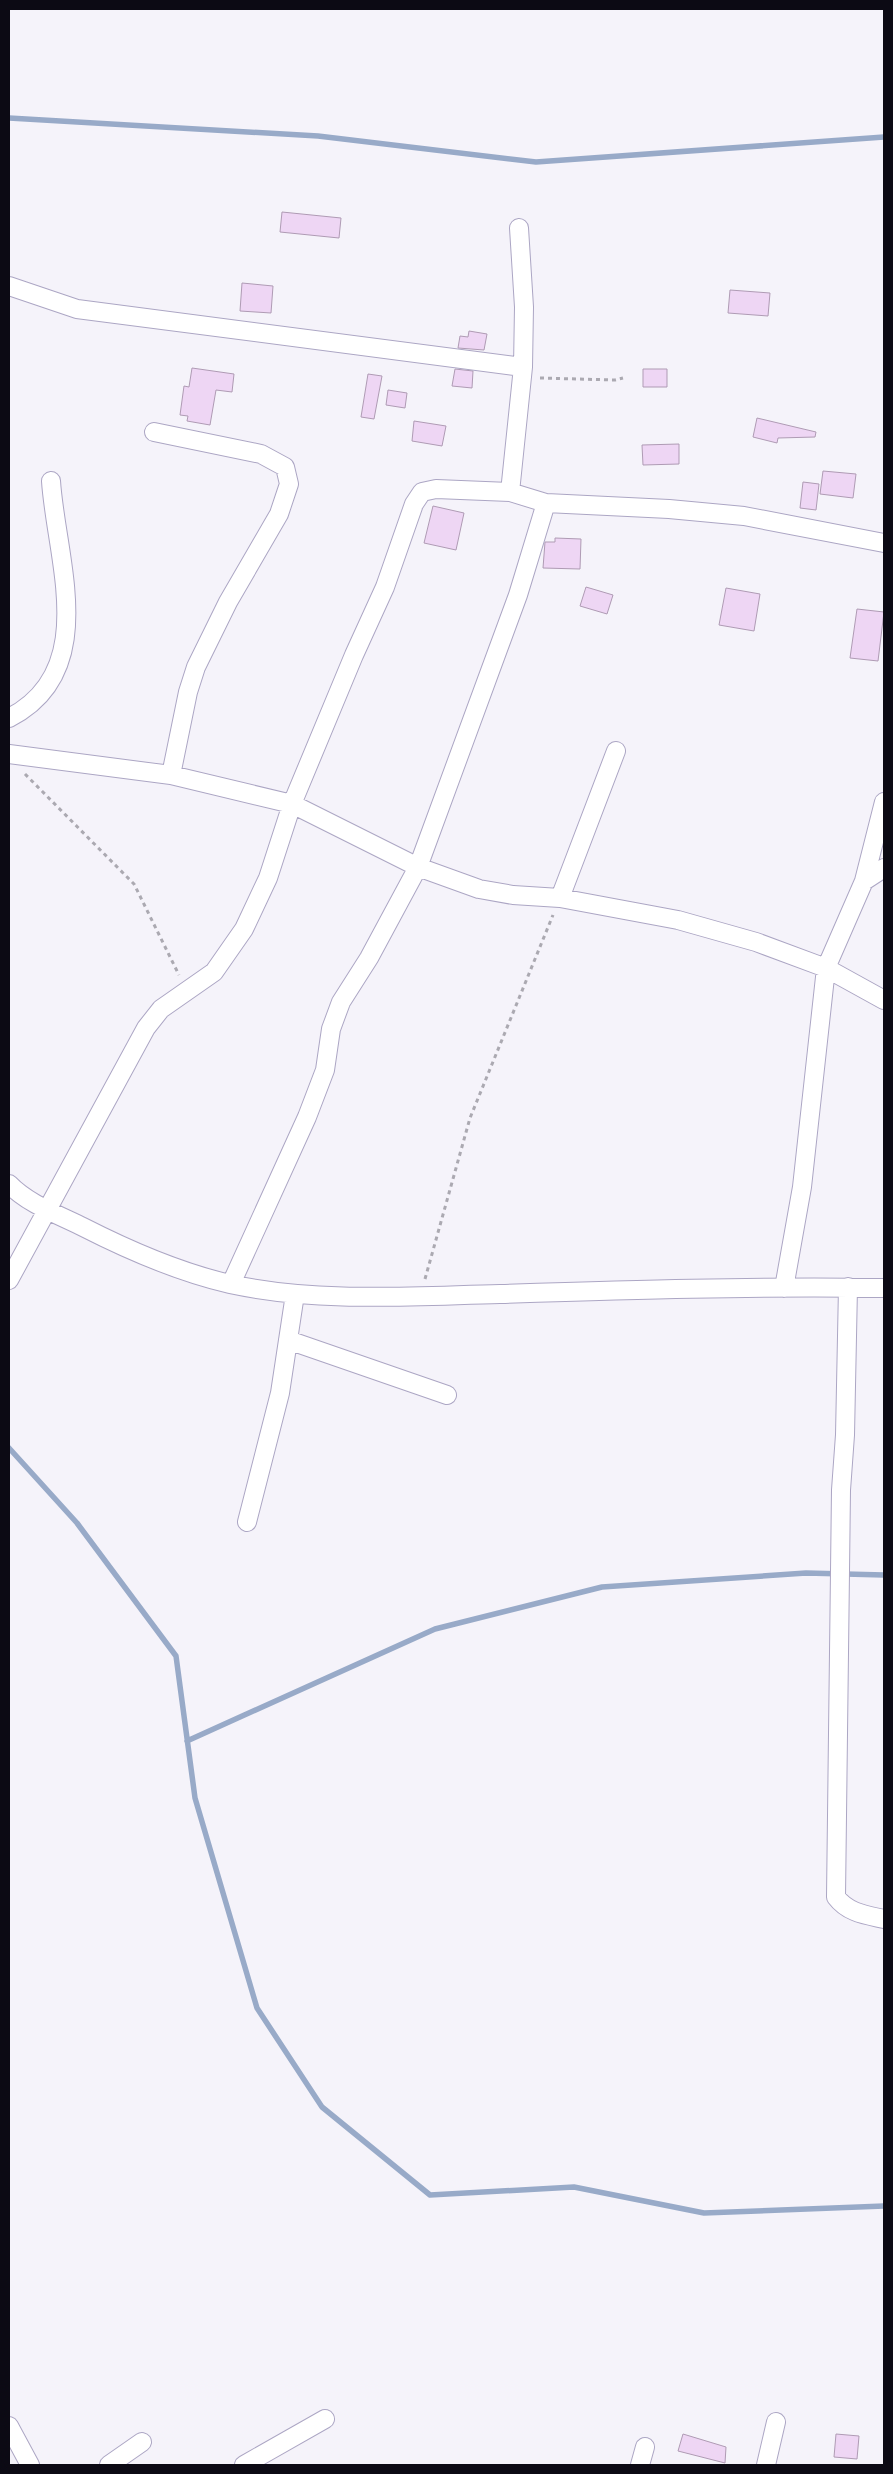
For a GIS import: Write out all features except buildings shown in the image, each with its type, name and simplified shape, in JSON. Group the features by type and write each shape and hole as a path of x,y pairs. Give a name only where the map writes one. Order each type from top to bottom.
{"street":[{"path":"510,492 522,373 524,307 519,228"},
{"path":"9,286 77,308 522,373"},
{"path":"154,432 261,454 284,467 289,484 279,514 228,602 196,667 188,692 171,775"},
{"path":"9,718 42,695 55,672 63,640 67,608 66,580 53,510 51,481"},
{"path":"9,1280 146,1028 161,1009 214,972 244,928 268,878 292,804 354,655 385,587 414,504 422,492 436,489 510,492 546,503 669,509 744,516 884,543"},
{"path":"230,1284 307,1117 325,1070 331,1029 340,1002 369,958 418,868 514,604 546,503"},
{"path":"560,898 616,751"},
{"path":"9,754 171,775 292,804 418,868 480,889 513,895 560,898 678,920 756,942 826,968 884,1000"},
{"path":"784,1288 802,1187 826,968 864,881 884,802"},
{"path":"864,881 884,868"},
{"path":"9,1184 15,1191 47,1209 128,1249 179,1270 230,1284 295,1294 420,1296 784,1288 884,1288"},
{"path":"848,1288 841,1490 836,1897 843,1906 852,1911 884,1919"},
{"path":"248,1522 280,1393 295,1294"},
{"path":"288,1340 447,1395"},
{"path":"244,2465 325,2419"},
{"path":"766,2465 776,2422"},
{"path":"9,2426 30,2465"},
{"path":"109,2465 142,2442"},
{"path":"640,2465 645,2447"}],"path":[{"path":"522,373 615,380 623,378"},
{"path":"21,770 134,884 187,991"},
{"path":"420,1296 470,1118 560,898"}],"waterway":[{"path":"9,118 318,136 536,162 884,137"},
{"path":"9,1448 77,1523 176,1656 195,1798 257,2008 322,2107 430,2195 574,2187 704,2213 884,2206"},
{"path":"187,1741 435,1629 602,1587 806,1573 884,1575"}]}
